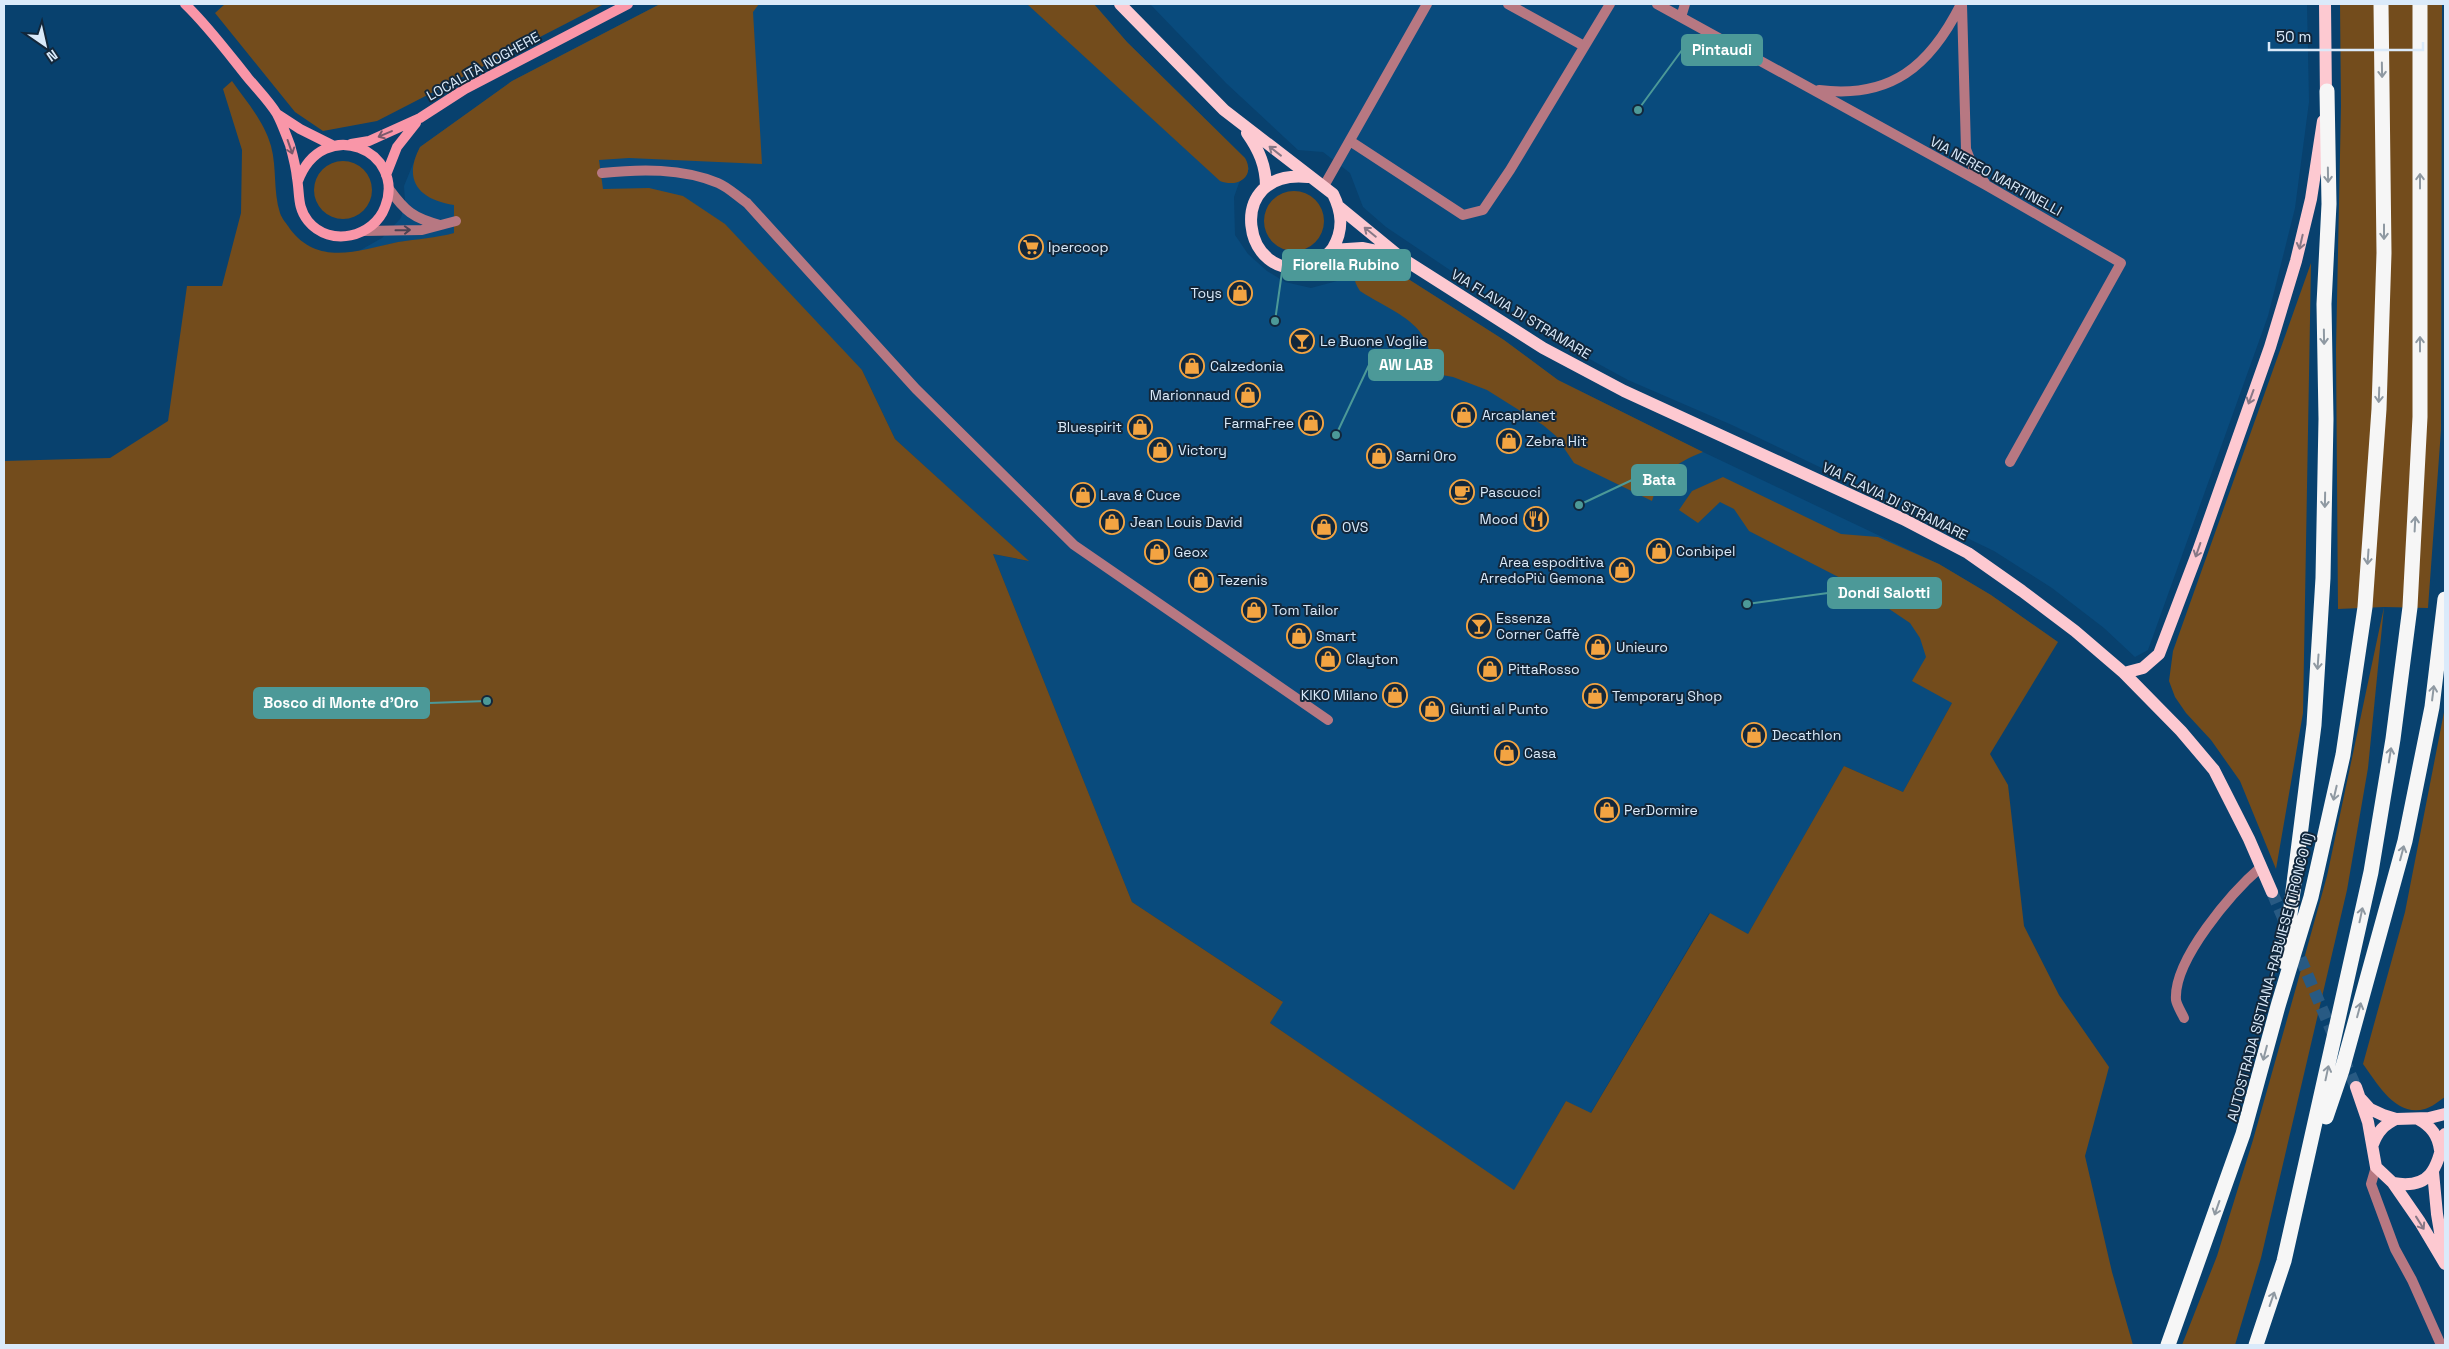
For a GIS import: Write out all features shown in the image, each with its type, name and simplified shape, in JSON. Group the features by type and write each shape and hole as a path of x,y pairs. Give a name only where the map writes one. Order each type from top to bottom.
{"highway":[{"name":"AUTOSTRADA SISTIANA-RABUIESE (TRONCO II)","path":"2168,1345 2243,1134 2278,1006 2311,897 2343,755 2365,607 2379,409 2383,263 2381,4"},
{"path":"2256,1345 2284,1261 2371,872 2393,739 2410,607 2420,417 2420,4"},
{"path":"2278,1006 2314,725 2324,578 2326,419 2324,304 2328,204 2328,91"},
{"path":"2300,1189 2342,1070 2405,842 2432,707 2445,599"}],"main road":[{"path":"185,4 222,44 277,114 289,144 298,181"},
{"name":"LOCALITÀ NOGHERE","path":"348,145 369,141 420,118 466,89 628,4"},
{"name":"VIA FLAVIA DI STRAMARE","path":"1120,4 1186,72 1242,124 1308,177 1324,186 1332,194 1339,207 1400,257 1542,348 1624,391 1903,519 1968,553 2075,631 2124,673 2181,731 2214,770 2238,814 2272,892"},
{"path":"2124,673 2143,668 2159,654 2166,639 2270,347 2296,261 2311,199 2328,91 2325,4"},
{"path":"277,114 300,129 334,146"},
{"path":"386,175 396,147 420,118"},
{"name":"VIA FLAVIA DI STRAMARE","path":"1242,124 1261,157 1266,172 1266,186"},
{"path":"348,145 372,155 380,164 386,175 389,188 388,202 383,214 375,224 364,232 350,236 335,236 321,231 309,222 301,210 297,196 298,181 302,168 321,150 334,146 348,145"},
{"name":"VIA FLAVIA DI STRAMARE","path":"1308,177 1293,175 1278,178 1266,186 1256,198 1251,212 1250,228 1254,242 1263,254 1276,262 1290,267 1314,263 1332,250 1362,248 1400,257"},
{"path":"1332,250 1339,236 1341,222 1339,207"},
{"path":"2373,1144 2358,1092 2370,1109 2396,1119 2418,1119 2445,1114"},
{"path":"2396,1119 2386,1124 2378,1133 2373,1144 2372,1155 2376,1167 2383,1176 2393,1183 2415,1214 2445,1263"},
{"path":"2418,1119 2428,1124 2435,1132 2440,1152"},
{"path":"2393,1183 2416,1184 2433,1172 2438,1163 2445,1134"},
{"path":"2433,1172 2437,1214 2445,1263"}],"street":[{"path":"1324,186 1426,4"},
{"path":"1508,4 1584,46"},
{"path":"1350,141 1463,216 1483,210 1610,4"},
{"name":"VIA NEREO MARTINELLI","path":"1657,4 1986,185 2121,263 2010,462"},
{"path":"1681,17 1684,4"},
{"path":"1811,89 1842,93 1872,90 1902,76 1932,52 1948,29 1961,4"},
{"path":"1961,4 1966,149 1973,167 1986,185"},
{"path":"602,173 647,170 689,174 720,183 747,203 916,389 1074,544 1328,720"},
{"path":"389,188 404,209 420,220 441,225"},
{"path":"364,232 422,230 456,221"},
{"path":"2184,1018 2176,1001 2181,974 2205,929 2240,885 2261,867"},
{"path":"2376,1167 2371,1184 2395,1249 2412,1280 2441,1345"}],"shaded area":[{"path":"225,4 604,4 377,121 323,131 295,112 215,13"},
{"path":"660,4 1094,4 1127,42 1245,158 1249,169 1239,183 1234,197 1235,235 1248,254 1267,271 1285,282 1311,288 1337,281 1364,261 1380,261 1504,340 1558,380 1703,452 1939,564 1991,595 2058,642 1952,703 1903,792 1844,766 1748,934 1709,913 1590,1114 1566,1101 1514,1191 1270,1023 1282,1001 1132,902 993,554 1028,561 895,439 862,370 603,189 441,237 399,242 357,252 382,238 401,218 405,200 404,186 420,147 512,81"},
{"path":"660,4 759,4 753,12 762,164 629,158 599,160 603,189 649,188 683,196 725,224 862,370 895,439 1029,561 993,554 1132,902 1283,1002 1270,1023 1514,1190 1566,1101 1591,1113 1710,913 1748,934 1844,766 1903,792 1952,703 1912,681 1926,657 1920,638 1910,623 1852,584 1749,531 1734,509 1720,502 1698,523 1679,510 1692,491 1723,477 1841,534 1878,537 1939,564 1991,595 2058,642 1990,754 2008,785 2024,926 2059,995 2109,1067 2085,1156 2112,1272 2133,1345 4,1345 4,461 110,458 168,421 187,286 222,286 241,213 242,150 223,89 232,81 254,112 268,137 273,154 276,196 280,213 290,229 301,241 327,252 340,253 440,236 454,233 454,205 432,199 418,187 414,179 413,170 420,147 512,81"},
{"path":"1027,4 1094,4 1127,42 1245,158 1248,171 1243,179 1233,183 1220,181"},
{"path":"1150,4 2307,4 2309,102 2295,208 2268,316 2148,650 2135,657 2104,628 2052,588 1994,551 1732,425 1628,380 1551,338 1386,227 1363,207 1350,173 1323,152 1298,150 1226,83"},
{"path":"2340,4 2442,4 2441,430 2428,608 2338,609 2336,349 2341,106"},
{"path":"337,161 349,161 364,169 372,184 372,196 364,211 349,219 337,219 322,211 314,196 314,184 322,169"},
{"path":"1288,191 1300,191 1311,196 1319,204 1324,215 1322,233 1311,246 1300,251 1288,251 1277,246 1269,238 1264,227 1264,215 1269,204 1277,196"},
{"path":"1371,259 1380,261 1504,340 1558,380 1703,452 1685,460 1671,470 1660,483 1652,501 1574,463 1556,436 1543,425 1487,390 1453,377 1431,373 1431,356 1427,342 1420,331 1399,314 1360,291 1357,286 1354,276 1357,267"},
{"path":"2311,263 2303,713 2276,869 2240,781 2211,740 2186,713 2175,697 2169,681 2173,651"},
{"path":"2384,607 2368,768 2347,890 2261,1258 2235,1345 2182,1345 2217,1256 2253,1140 2327,876"},
{"path":"2445,707 2445,1097 2428,1108 2414,1110 2396,1104 2388,1097 2363,1064 2405,912"}],"tunnel":[{"path":"2272,892 2335,1039"},
{"path":"2343,1058 2356,1087"}],"place":[{"name":"Pintaudi","path":"1638,110"},
{"name":"Ipercoop","path":"1031,247"},
{"name":"Toys","path":"1240,293"},
{"name":"Fiorella Rubino","path":"1275,321"},
{"name":"Le Buone Voglie","path":"1302,341"},
{"name":"Calzedonia","path":"1192,366"},
{"name":"Marionnaud","path":"1248,395"},
{"name":"Arcaplanet","path":"1464,415"},
{"name":"FarmaFree","path":"1311,423"},
{"name":"Bluespirit","path":"1140,427"},
{"name":"AW LAB","path":"1336,435"},
{"name":"Zebra Hit","path":"1509,441"},
{"name":"Victory","path":"1160,450"},
{"name":"Sarni Oro","path":"1379,456"},
{"name":"Pascucci","path":"1462,492"},
{"name":"Lava & Cuce","path":"1083,495"},
{"name":"Bata","path":"1579,505"},
{"name":"Mood","path":"1536,519"},
{"name":"Jean Louis David","path":"1112,522"},
{"name":"OVS","path":"1324,527"},
{"name":"Conbipel","path":"1659,551"},
{"name":"Geox","path":"1157,552"},
{"name":"Area espoditiva ArredoPiù Gemona","path":"1622,570"},
{"name":"Tezenis","path":"1201,580"},
{"name":"Dondi Salotti","path":"1747,604"},
{"name":"Tom Tailor","path":"1254,610"},
{"name":"Essenza Corner Caffè","path":"1479,626"},
{"name":"Smart","path":"1299,636"},
{"name":"Unieuro","path":"1598,647"},
{"name":"Clayton","path":"1328,659"},
{"name":"PittaRosso","path":"1490,669"},
{"name":"KIKO Milano","path":"1395,695"},
{"name":"Temporary Shop","path":"1595,696"},
{"name":"Bosco di Monte d'Oro","path":"487,701"},
{"name":"Giunti al Punto","path":"1432,709"},
{"name":"Decathlon","path":"1754,735"},
{"name":"Casa","path":"1507,753"},
{"name":"PerDormire","path":"1607,810"}]}
